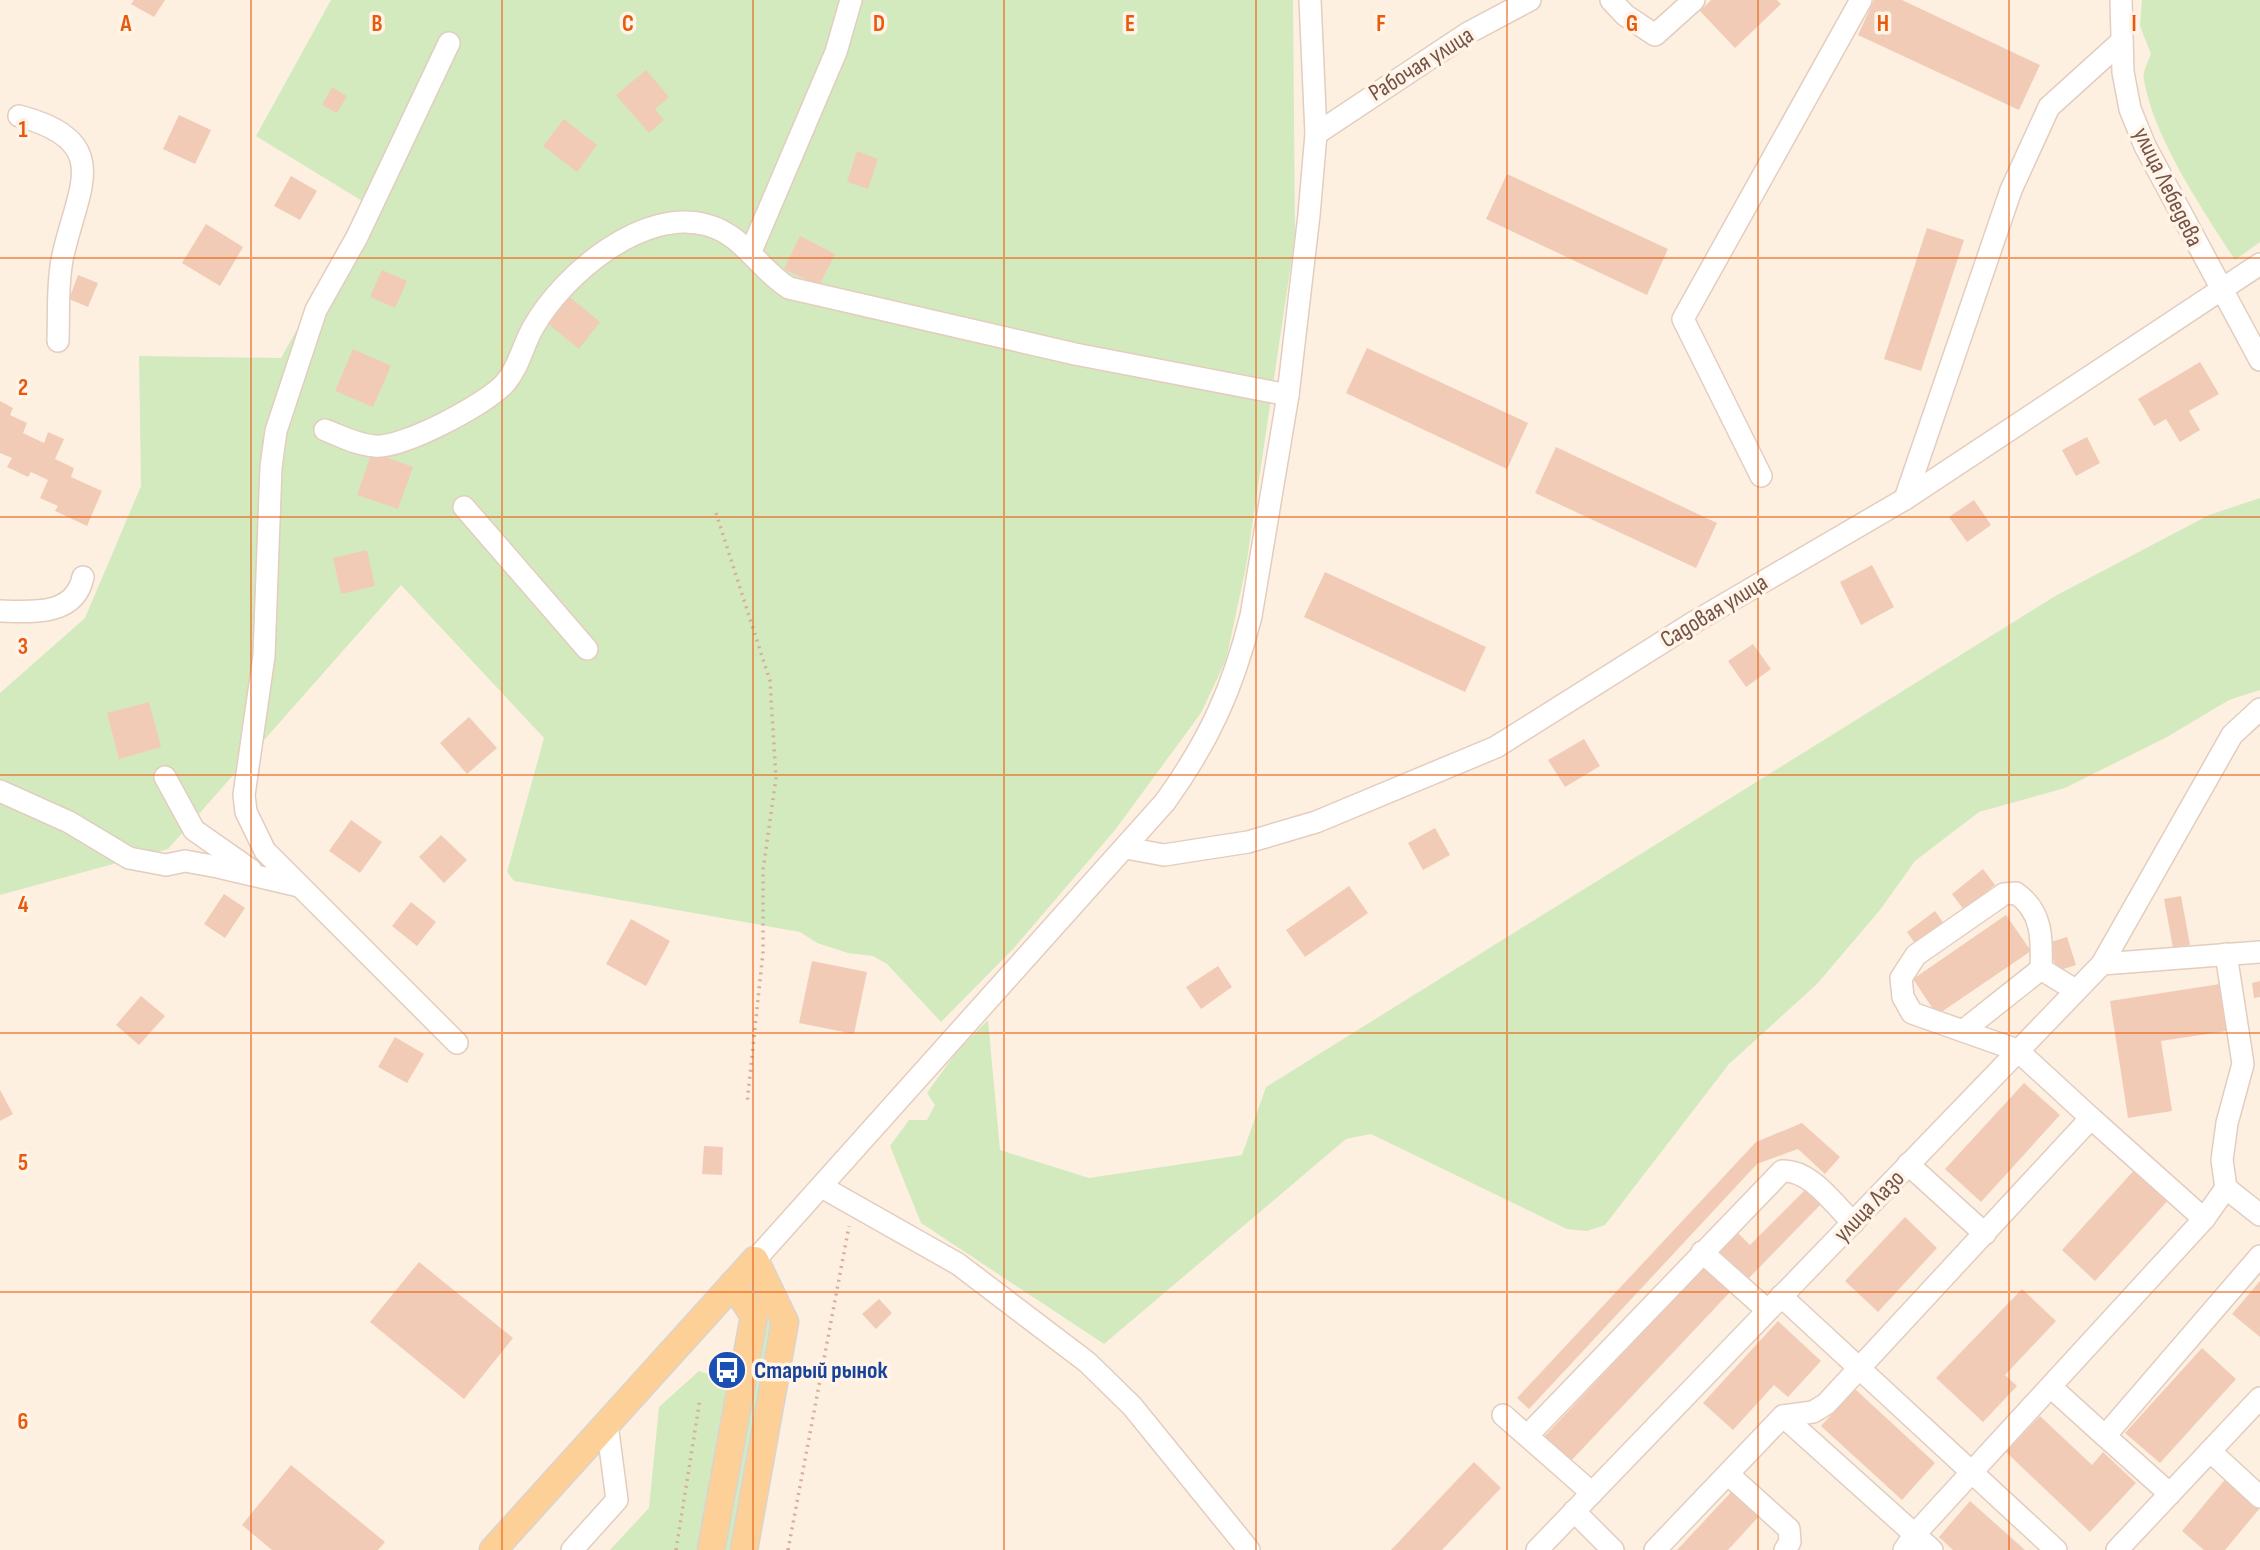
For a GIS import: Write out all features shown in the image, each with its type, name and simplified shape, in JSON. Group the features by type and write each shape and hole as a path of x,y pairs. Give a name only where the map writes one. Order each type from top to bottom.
{"main road":[{"path":"492,1550 755,1260 785,1322 744,1550"},
{"path":"712,1550 754,1316 733,1284"}],"street":[{"path":"755,1260 1126,848 1191,767 1223,709 1238,667 1251,616 1288,395 1301,296 1316,134 1310,0"},
{"name":"Рабочая улица","path":"1316,134 1468,33 1530,0"},
{"path":"1611,0 1625,15 1655,35 1694,0"},
{"path":"1761,476 1683,319 1861,0"},
{"name":"улица Лебедева","path":"2121,0 2123,72 2130,109 2145,146 2260,360"},
{"path":"751,249 831,64 851,1"},
{"path":"1905,499 2011,190 2049,107 2122,41"},
{"path":"449,43 356,237 316,310 276,431 271,467 264,656 244,794 246,812 265,851 457,1043"},
{"path":"19,116 61,131 75,145 82,159 83,181 62,261 58,341"},
{"path":"325,430 359,444 377,447 397,443 482,404 514,372 533,328 569,280 603,253 635,235 663,223 687,221 707,225 732,235 750,250 774,278 789,288 1075,354 1288,395"},
{"name":"Садовая улица","path":"1126,848 1164,855 1248,842 1316,822 1496,747 1696,621 1905,499 2260,264"},
{"path":"464,507 587,649"},
{"path":"0,611 52,609 74,600 80,592 83,577"},
{"name":"улица Лазо","path":"1537,1550 2102,964 2232,736 2260,709"},
{"path":"165,777 194,830 259,875"},
{"path":"0,791 69,822 129,858 166,865 185,861 259,875 301,887"},
{"path":"1964,1030 2041,969 2042,935 2037,917 2026,901 2016,893 2004,894 1916,955 1901,978 1903,996 1912,1013 2017,1050 2204,1219"},
{"path":"2102,964 2243,953 2243,1064 2227,1123 2222,1160 2226,1188 2260,1215"},
{"path":"2041,969 2075,990"},
{"path":"1655,1550 1783,1416 1813,1412 1826,1404 2091,1118"},
{"path":"1908,1164 1985,1234"},
{"path":"1528,1435 1782,1171 1793,1170 1804,1175 1853,1223"},
{"path":"822,1187 957,1264 1087,1362 1132,1406 1249,1550"},
{"path":"1910,1542 2204,1219 2226,1188"},
{"path":"1702,1252 1859,1368 2056,1550"},
{"path":"2105,1436 2260,1255"},
{"path":"2052,1388 2170,1494"},
{"path":"2117,1550 2260,1398"},
{"path":"1503,1415 1592,1493"},
{"path":"1783,1416 1910,1542 1932,1550"},
{"path":"572,1550 617,1500 607,1424"},
{"path":"2210,1451 2260,1497"},
{"path":"1729,1475 1789,1529 1790,1542 1786,1550"},
{"path":"1574,1511 1613,1550"}],"path":[{"path":"716,513 770,681 776,778 763,870 763,951 747,1104"},
{"path":"788,1550 854,1203"},
{"path":"676,1550 701,1399"}],"green space":[{"path":"331,0 1293,0 1295,237 1246,567 1226,660 1201,713 1115,830 1013,949 941,1022 887,964 873,956 848,953 817,943 800,932 514,881 507,872 544,738 401,585 168,849 0,895 0,693 85,618 141,486 139,356 281,358 367,204 256,136"},
{"path":"2142,0 2260,0 2260,242 2235,260 2181,173 2149,103 2144,77 2151,54 2140,26"},
{"path":"2260,498 2260,690 2229,700 2167,737 2065,788 1979,812 1915,861 1880,910 1817,984 1729,1064 1605,1225 1587,1231 1567,1229 1371,1134 1346,1139 1104,1344 921,1223 890,1146 909,1120 927,1120 935,1105 927,1093 957,1051 988,1020 1000,1150 1089,1178 1242,1155 1266,1087 2057,595 2209,515"},
{"path":"764,1321 772,1322 730,1550 722,1550"},
{"path":"699,1371 724,1379 727,1404 699,1550 610,1550 649,1508 659,1407"}],"building":[{"path":"134,0 165,0 154,17 131,4"},
{"path":"1711,0 1777,0 1781,4 1735,48 1700,11"},
{"path":"1874,0 1902,0 2040,65 2019,110 1858,35"},
{"path":"646,70 669,97 655,109 664,120 649,133 616,95"},
{"path":"332,87 347,96 337,113 322,105"},
{"path":"179,115 211,130 195,164 163,149"},
{"path":"564,119 597,145 577,172 543,146"},
{"path":"857,151 878,159 868,189 847,182"},
{"path":"1507,174 1668,249 1647,295 1486,219"},
{"path":"291,176 317,191 300,220 274,206"},
{"path":"206,224 243,247 220,286 182,263"},
{"path":"1927,228 1964,240 1921,371 1884,359"},
{"path":"800,236 835,254 819,286 784,269"},
{"path":"382,270 407,281 395,308 370,297"},
{"path":"78,275 98,283 88,307 69,299"},
{"path":"567,295 600,322 579,349 546,322"},
{"path":"1367,348 1528,423 1507,469 1346,393"},
{"path":"353,349 391,366 373,407 335,391"},
{"path":"2200,362 2219,394 2189,411 2200,430 2180,442 2166,419 2154,426 2138,399"},
{"path":"0,401 13,408 10,415 27,423 23,433 44,443 48,432 64,439 55,459 74,468 71,477 102,491 87,526 55,511 58,506 40,498 48,480 31,472 28,477 7,467 12,458 0,453"},
{"path":"2087,437 2100,463 2076,476 2062,450"},
{"path":"1556,447 1717,523 1696,568 1535,493"},
{"path":"372,452 413,467 398,509 357,495"},
{"path":"1974,500 1991,525 1967,542 1949,517"},
{"path":"367,550 375,586 341,594 333,558"},
{"path":"1872,565 1894,607 1861,625 1840,582"},
{"path":"1325,572 1486,647 1465,692 1304,617"},
{"path":"1753,644 1771,669 1746,687 1728,661"},
{"path":"149,702 161,747 119,759 107,713"},
{"path":"469,717 497,748 467,774 440,743"},
{"path":"1584,739 1600,766 1565,787 1548,760"},
{"path":"351,820 382,842 360,873 329,851"},
{"path":"1435,828 1450,855 1423,870 1408,843"},
{"path":"441,835 467,860 444,883 419,857"},
{"path":"1983,869 1995,885 1964,910 1952,894"},
{"path":"1349,886 1368,913 1305,957 1286,930"},
{"path":"224,894 245,908 225,938 204,924"},
{"path":"2181,896 2190,945 2173,948 2164,899"},
{"path":"411,902 436,922 417,946 392,926"},
{"path":"1935,911 1947,928 1919,949 1907,932"},
{"path":"2006,915 2031,951 1937,1015 1913,979"},
{"path":"631,919 670,941 646,986 606,964"},
{"path":"2067,937 2076,965 2057,971 2048,943"},
{"path":"812,961 867,972 854,1034 799,1023"},
{"path":"1218,966 1232,987 1201,1009 1186,987"},
{"path":"2260,981 2260,997 2254,998 2252,983"},
{"path":"2220,984 2227,1031 2161,1041 2172,1111 2128,1118 2110,1001"},
{"path":"141,996 165,1016 139,1045 116,1025"},
{"path":"395,1037 424,1054 407,1083 378,1067"},
{"path":"2024,1083 2060,1115 1981,1202 1945,1169"},
{"path":"0,1090 13,1114 0,1121"},
{"path":"1802,1123 1840,1157 1825,1174 1798,1149 1757,1164 1529,1409 1517,1398 1756,1142"},
{"path":"704,1146 723,1147 722,1175 702,1174"},
{"path":"2137,1167 2171,1197 2095,1281 2062,1250"},
{"path":"1809,1186 1824,1201 1748,1279 1717,1249 1735,1230 1750,1245"},
{"path":"1905,1217 1937,1248 1878,1312 1845,1281"},
{"path":"419,1262 513,1338 464,1399 370,1322"},
{"path":"1705,1266 1731,1291 1569,1463 1543,1438"},
{"path":"2260,1281 2260,1337 2232,1314"},
{"path":"2022,1289 2056,1321 2005,1375 2017,1386 1983,1422 1936,1378"},
{"path":"879,1299 892,1313 876,1329 862,1314"},
{"path":"1778,1321 1821,1361 1788,1397 1774,1385 1733,1430 1703,1403"},
{"path":"2202,1348 2236,1379 2160,1463 2125,1433"},
{"path":"1855,1389 1935,1463 1902,1500 1821,1426"},
{"path":"2040,1416 2092,1465 2103,1452 2136,1483 2090,1532 2006,1452"},
{"path":"1474,1462 1501,1488 1442,1550 1391,1550"},
{"path":"291,1465 385,1542 378,1550 272,1550 242,1525"},
{"path":"2228,1476 2260,1503 2260,1508 2225,1550 2204,1550 2182,1531"},
{"path":"1734,1489 1761,1514 1728,1550 1677,1550"},
{"path":"1970,1501 2025,1550 1953,1550 1939,1537"}],"place":[{"name":"Старый рынок","path":"727,1370"}]}
